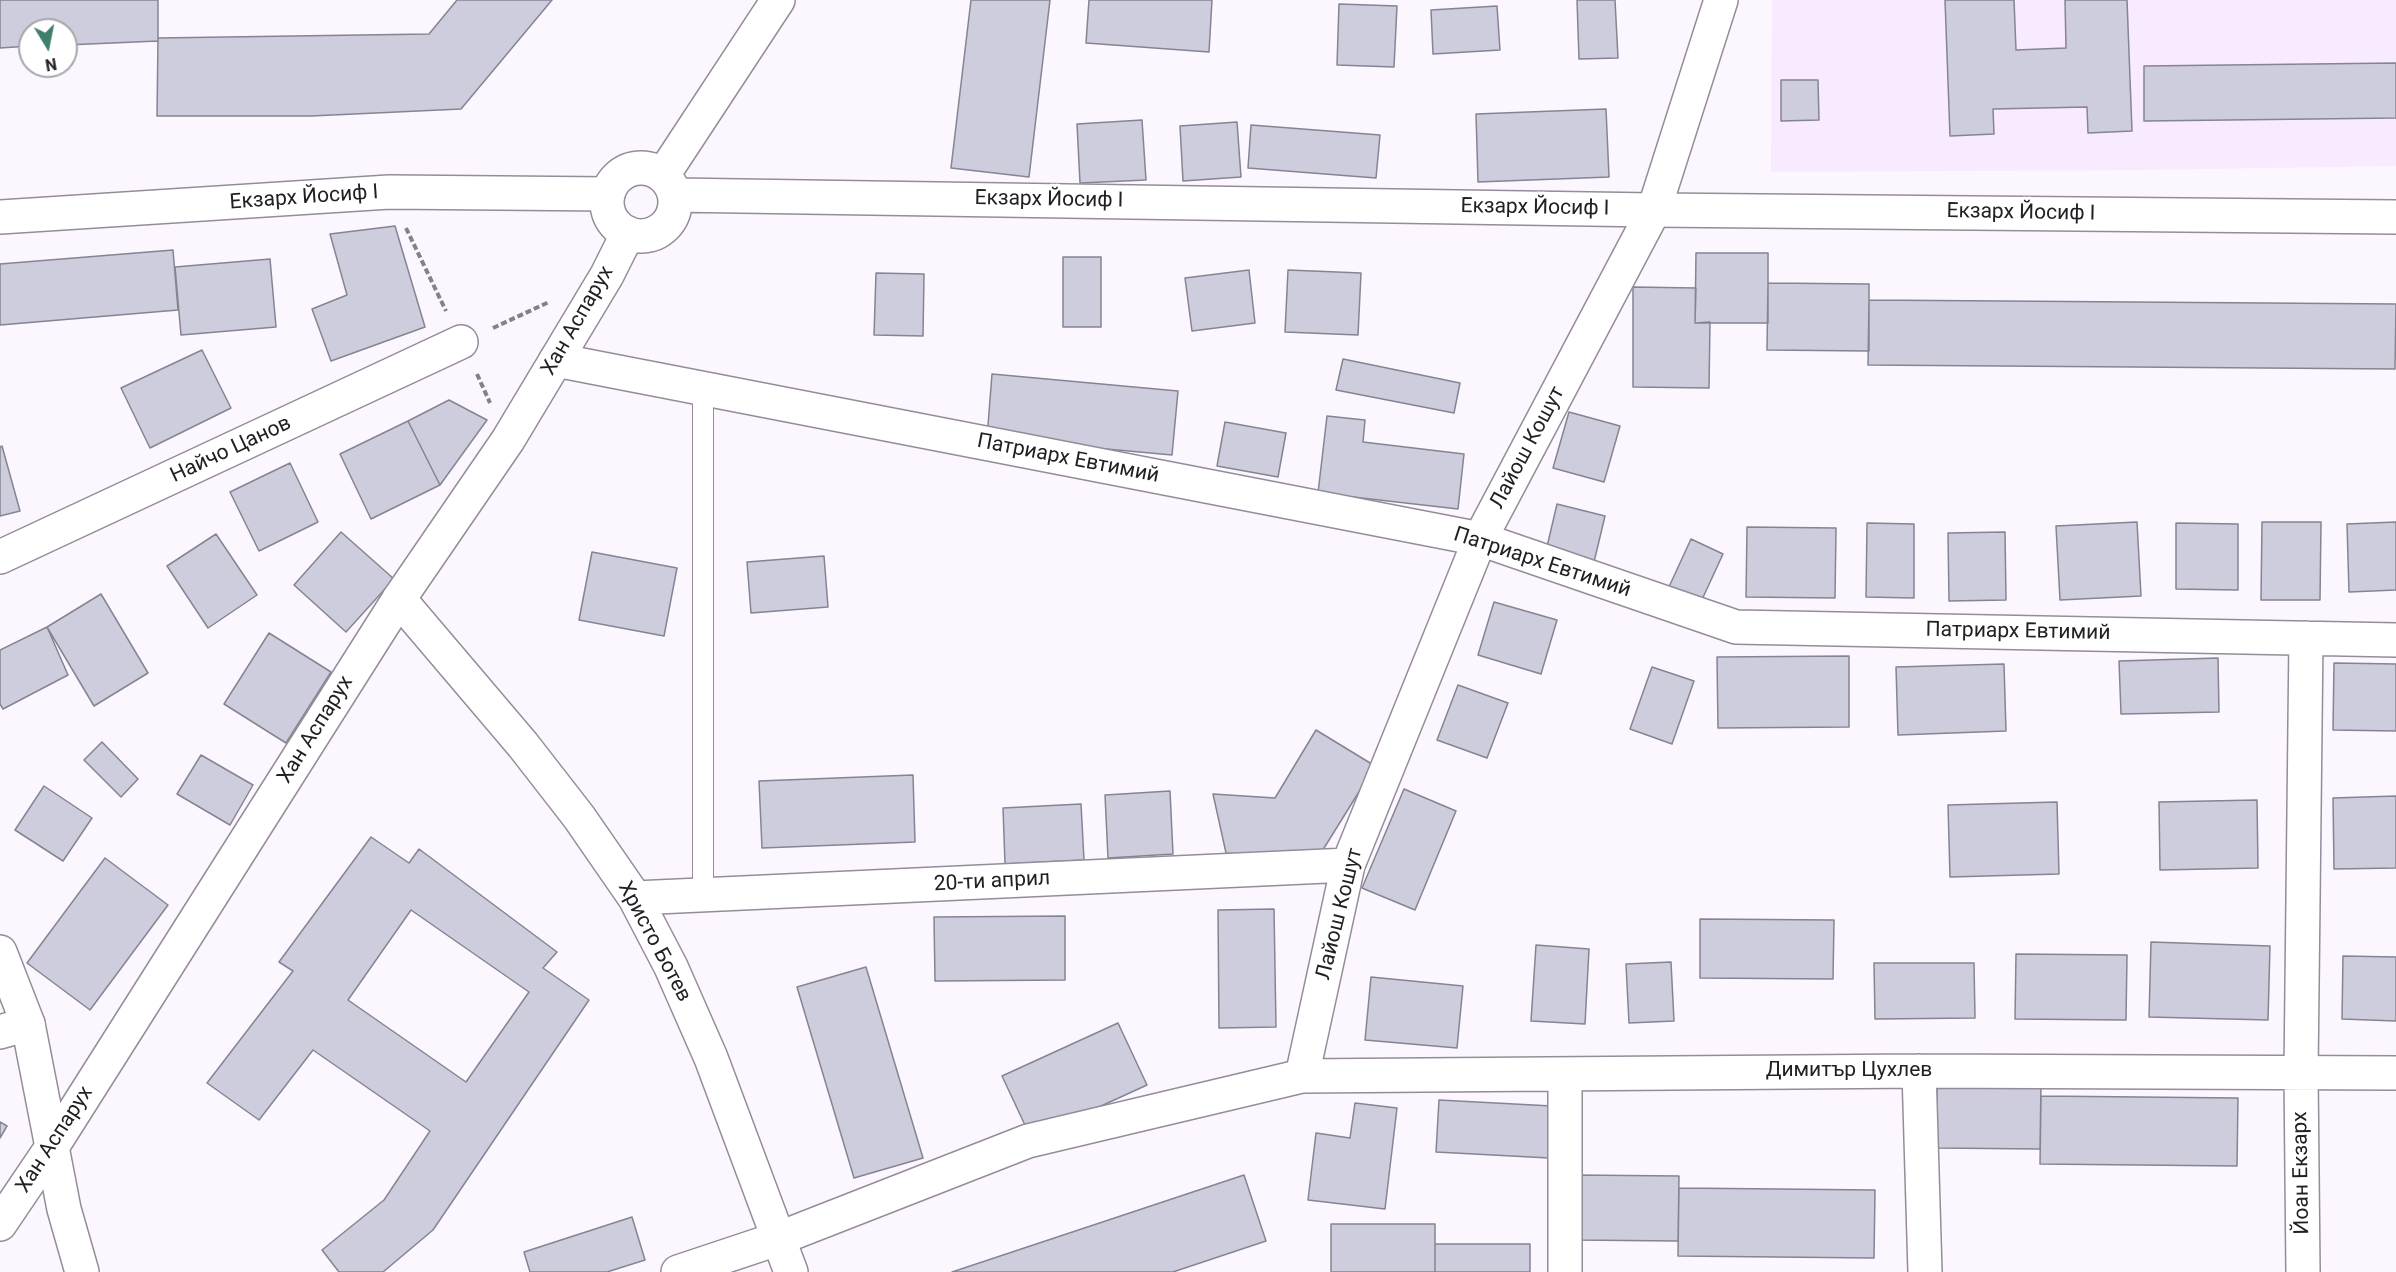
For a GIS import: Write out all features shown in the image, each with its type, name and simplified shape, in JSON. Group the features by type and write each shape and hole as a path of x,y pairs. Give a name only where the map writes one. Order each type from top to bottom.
{"street":[{"path":"669,185 642,167 631,169 612,183 607,206 610,217 617,226 638,236 660,231 668,224 674,214 669,185 778,0"},
{"name":"Лайош Кошут","path":"1302,1076 1348,865 1480,539 1654,210 1721,0"},
{"name":"Екзарх Йосиф I","path":"669,185 1654,210 2396,217"},
{"name":"Екзарх Йосиф I","path":"0,217 389,192 608,194"},
{"name":"Хан Аспарух","path":"0,1224 52,1147 399,598 508,440 607,275 628,233"},
{"name":"Найчо Цанов","path":"0,557 461,342"},
{"name":"Патриарх Евтимий","path":"556,360 1480,539 1736,627 2396,640"},
{"name":"Христо Ботев","path":"399,598 523,745 579,817 635,898 671,967 711,1058 791,1272"},
{"name":"Йоан Екзарх","path":"2303,1272 2301,1073 2306,638"},
{"name":"20-ти април","path":"635,898 1348,865"},
{"path":"0,951 14,1028 52,1147 64,1209 82,1272"},
{"path":"1919,1071 1924,1272"},
{"name":"Димитър Цухлев","path":"780,1238 1028,1141 1302,1076 1919,1071 2396,1073"},
{"path":"1565,1074 1565,1272"},
{"path":"678,1272 780,1238"}],"lane":[{"path":"703,389 703,895"}],"path":[{"path":"461,342 555,299"}],"shaded area":[{"path":"1772,0 2396,0 2396,166 1771,172"}],"building":[{"path":"0,0 158,0 158,41 78,44 78,18 18,18 18,47 0,48"},
{"path":"457,0 552,0 461,109 311,116 157,116 158,38 429,34"},
{"path":"971,0 1050,0 1029,177 951,168"},
{"path":"1089,0 1212,0 1209,52 1086,43"},
{"path":"1577,0 1615,0 1618,58 1579,59"},
{"path":"1945,0 2014,0 2016,50 2066,48 2065,0 2127,0 2132,131 2088,133 2087,107 1993,109 1994,134 1950,136"},
{"path":"1339,4 1397,6 1394,67 1337,65"},
{"path":"1497,6 1500,50 1433,54 1431,10"},
{"path":"2396,63 2396,118 2144,121 2144,66"},
{"path":"1781,80 1818,80 1819,120 1781,121"},
{"path":"1606,109 1609,177 1478,182 1476,114"},
{"path":"1142,120 1146,180 1080,183 1077,124"},
{"path":"1237,122 1241,177 1183,181 1180,126"},
{"path":"1251,125 1380,135 1376,178 1248,168"},
{"path":"395,226 425,327 331,361 312,309 347,295 330,234"},
{"path":"173,250 178,310 0,325 0,264"},
{"path":"1696,253 1768,253 1768,323 1695,323"},
{"path":"1063,257 1101,257 1101,327 1063,327"},
{"path":"270,259 276,327 181,335 175,267"},
{"path":"1249,270 1255,323 1192,331 1185,278"},
{"path":"1288,270 1361,273 1358,335 1285,332"},
{"path":"876,273 924,274 923,336 874,335"},
{"path":"1768,283 1869,284 1869,351 1767,350"},
{"path":"1633,287 1696,288 1695,323 1710,322 1709,388 1633,387"},
{"path":"1869,300 2396,304 2395,369 1868,365"},
{"path":"202,350 231,408 150,448 121,388"},
{"path":"1343,359 1460,383 1454,413 1336,390"},
{"path":"992,374 1178,391 1172,455 987,438"},
{"path":"449,400 487,420 440,485 408,421"},
{"path":"1569,412 1620,426 1604,482 1553,468"},
{"path":"1327,416 1365,420 1363,442 1464,454 1458,509 1318,493"},
{"path":"408,421 440,485 371,519 340,454"},
{"path":"1225,422 1286,433 1278,477 1217,466"},
{"path":"2,446 20,511 0,516 0,447"},
{"path":"290,463 318,522 259,551 230,492"},
{"path":"1557,504 1605,516 1594,562 1546,551"},
{"path":"2137,522 2141,596 2060,600 2056,526"},
{"path":"2262,522 2321,522 2320,600 2261,600"},
{"path":"2396,522 2396,590 2349,592 2347,524"},
{"path":"1867,523 1914,524 1914,598 1866,597"},
{"path":"2176,523 2238,524 2238,590 2176,589"},
{"path":"1747,527 1836,528 1835,598 1746,597"},
{"path":"341,532 394,579 346,632 294,585"},
{"path":"2005,532 2006,600 1949,601 1948,533"},
{"path":"216,534 257,595 208,628 167,566"},
{"path":"1691,539 1723,554 1700,604 1668,589"},
{"path":"592,552 677,568 664,636 579,620"},
{"path":"824,556 828,607 751,613 747,562"},
{"path":"101,594 148,673 94,706 47,627"},
{"path":"1494,602 1557,620 1541,674 1478,655"},
{"path":"47,627 68,675 3,709 0,704 0,650"},
{"path":"269,633 331,672 286,743 224,704"},
{"path":"1849,656 1849,727 1718,728 1717,657"},
{"path":"2218,658 2219,712 2121,714 2119,661"},
{"path":"2334,663 2396,664 2396,731 2333,730"},
{"path":"2004,664 2006,731 1898,735 1896,667"},
{"path":"1652,667 1694,681 1672,744 1630,729"},
{"path":"1458,685 1508,703 1487,758 1437,740"},
{"path":"1316,730 1375,766 1316,861 1226,853 1213,794 1275,798"},
{"path":"102,742 138,779 121,797 84,760"},
{"path":"201,755 253,785 230,825 177,794"},
{"path":"913,775 915,842 762,848 759,781"},
{"path":"44,786 92,818 63,861 15,830"},
{"path":"1404,789 1456,811 1415,910 1362,888"},
{"path":"1170,791 1173,854 1108,858 1105,795"},
{"path":"2396,796 2396,868 2334,869 2333,798"},
{"path":"2257,800 2258,868 2160,870 2159,802"},
{"path":"2057,802 2059,874 1950,877 1948,805"},
{"path":"1081,804 1084,860 1005,864 1003,808"},
{"path":"371,837 409,863 419,849 557,952 543,968 589,1000 433,1230 383,1272 339,1272 322,1250 384,1200 430,1131 313,1050 259,1120 207,1083 293,971 279,962","holes":["411,910 529,992 466,1082 348,1000"]},
{"path":"105,858 168,905 90,1010 27,963"},
{"path":"1274,909 1276,1027 1219,1028 1218,910"},
{"path":"1065,916 1065,980 935,981 934,917"},
{"path":"1700,919 1834,920 1833,979 1700,978"},
{"path":"2151,942 2270,946 2268,1020 2149,1017"},
{"path":"1536,945 1589,949 1585,1024 1531,1021"},
{"path":"2016,954 2127,955 2126,1020 2015,1019"},
{"path":"2343,956 2396,957 2396,1021 2342,1019"},
{"path":"1671,962 1674,1021 1629,1023 1626,964"},
{"path":"1874,963 1974,963 1975,1018 1875,1019"},
{"path":"866,967 923,1158 854,1178 797,987"},
{"path":"1371,977 1463,986 1457,1048 1365,1040"},
{"path":"1118,1023 1147,1085 1031,1138 1002,1076"},
{"path":"1937,1083 2041,1084 2040,1149 1937,1148"},
{"path":"2041,1096 2238,1098 2237,1166 2040,1164"},
{"path":"1439,1100 1552,1106 1549,1158 1436,1152"},
{"path":"1355,1103 1397,1108 1385,1209 1308,1200 1316,1133 1350,1138"},
{"path":"0,1122 7,1126 0,1138"},
{"path":"1244,1175 1266,1241 1173,1272 952,1272"},
{"path":"1575,1175 1679,1176 1678,1241 1575,1240"},
{"path":"1679,1188 1875,1190 1874,1258 1678,1256"},
{"path":"632,1217 645,1260 607,1272 530,1272 524,1252"},
{"path":"1331,1224 1435,1224 1435,1272 1331,1272"},
{"path":"1435,1244 1530,1244 1530,1272 1435,1272"}]}
